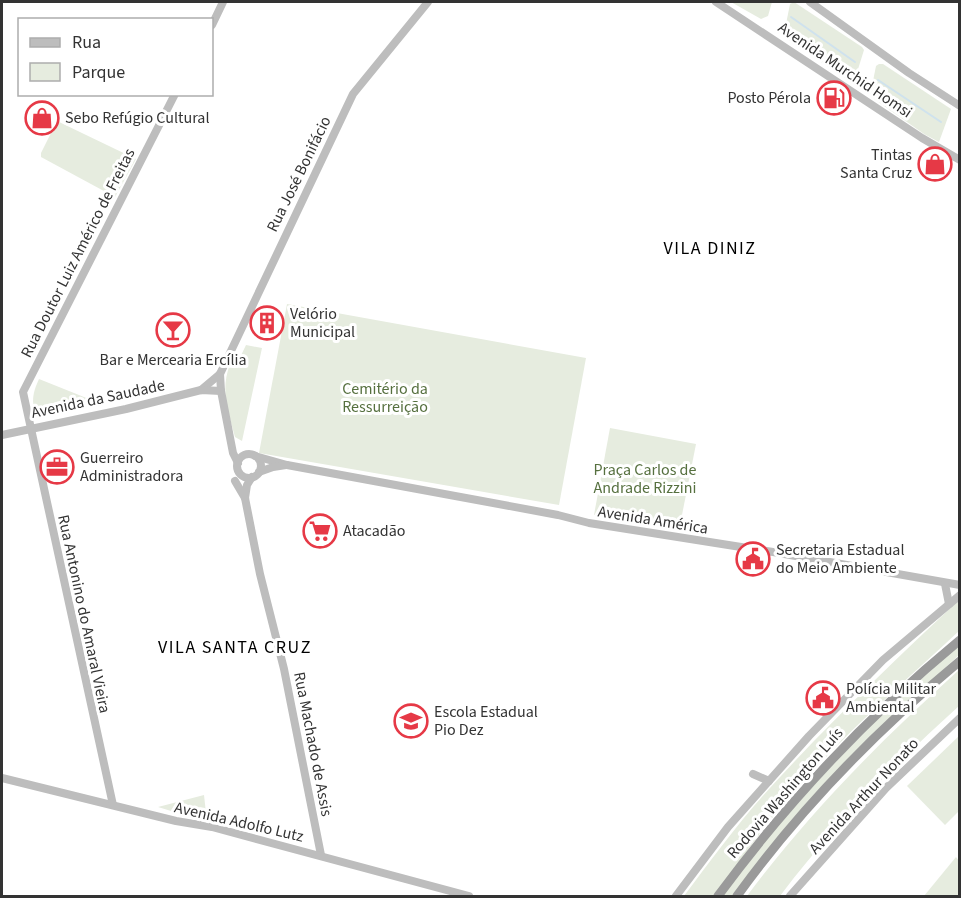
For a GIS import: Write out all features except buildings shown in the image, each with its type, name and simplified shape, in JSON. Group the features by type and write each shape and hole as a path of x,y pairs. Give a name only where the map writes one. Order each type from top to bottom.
{"highway":[{"name":"Rodovia Washington Luís","path":"718,897 767,832 825,766 897,694 960,640"},
{"name":"Rodovia Washington Luís","path":"737,897 790,829 835,779 887,725 960,661"}],"street":[{"path":"213,23 223,2"},
{"name":"Rua José Bonifácio","path":"220,374 353,94 428,2"},
{"name":"Avenida Murchid Homsi","path":"716,2 922,138 960,160"},
{"name":"Avenida Murchid Homsi","path":"810,2 909,74 960,105"},
{"name":"Rua Doutor Luiz Américo de Freitas","path":"29,428 23,397 24,390 174,96"},
{"path":"220,374 221,391 238,470 241,474 255,475 261,465 255,456 245,455 232,438"},
{"name":"Avenida da Saudade","path":"201,390 220,374"},
{"name":"Avenida da Saudade","path":"2,435 126,409 201,390 221,391"},
{"name":"Rua Antonino do Amaral Vieira","path":"29,428 112,805"},
{"path":"238,463 245,455"},
{"name":"Avenida América","path":"255,456 287,465 558,515 589,523 960,585"},
{"name":"Avenida América","path":"255,475 273,467 287,465"},
{"name":"Rua Machado de Assis","path":"245,498 247,485 255,475"},
{"name":"Rua Machado de Assis","path":"235,481 245,498 260,574 287,680 321,855"},
{"path":"945,584 949,604"},
{"path":"676,897 728,827 836,707 884,660 960,595"},
{"name":"Avenida Arthur Nonato","path":"790,897 886,788 960,718"},
{"path":"753,774 768,781"},
{"name":"Avenida Adolfo Lutz","path":"2,778 176,821 212,827 469,897"}],"green space":[{"path":"731,2 772,2 768,16 761,19"},
{"path":"794,2 862,47 864,50 854,82 849,81 786,38 784,34 790,4"},
{"path":"883,64 951,109 939,142 870,96 876,66"},
{"path":"57,121 136,159 115,197 41,157"},
{"name":"Cemitério da Ressurreição","path":"287,304 586,358 559,505 259,453"},
{"path":"246,345 262,348 242,441 235,437 225,392 230,364 236,366"},
{"path":"39,379 89,399 87,405 40,418 33,403"},
{"name":"Praça Carlos de Andrade Rizzini","path":"610,428 696,444 679,530 594,515"},
{"path":"959,600 959,631 839,744 789,797 714,896 684,896 746,815 792,764"},
{"path":"959,644 959,655 877,731 733,896 722,896 790,809 888,708"},
{"path":"959,670 959,706 865,797 821,845 780,896 747,896 795,835 847,778"},
{"path":"959,736 959,811 945,825 907,786"},
{"path":"204,795 207,822 158,807"},
{"path":"956,857 959,861 959,896 924,896"}],"waterway":[{"path":"791,17 855,62"},
{"path":"878,80 941,122"}],"place":[{"name":"Posto Pérola","path":"834,98"},
{"name":"Sebo Refúgio Cultural","path":"42,118"},
{"name":"Tintas Santa Cruz","path":"935,164"},
{"name":"Velório Municipal","path":"267,323"},
{"name":"Bar e Mercearia Ercília","path":"173,330"},
{"name":"Guerreiro Administradora","path":"57,467"},
{"name":"Atacadão","path":"320,531"},
{"name":"Secretaria Estadual do Meio Ambiente","path":"753,559"},
{"name":"Polícia Militar Ambiental","path":"823,698"},
{"name":"Escola Estadual Pio Dez","path":"411,721"}],"district":[{"name":"VILA DINIZ","path":"710,248"},
{"name":"VILA SANTA CRUZ","path":"235,647"}]}
